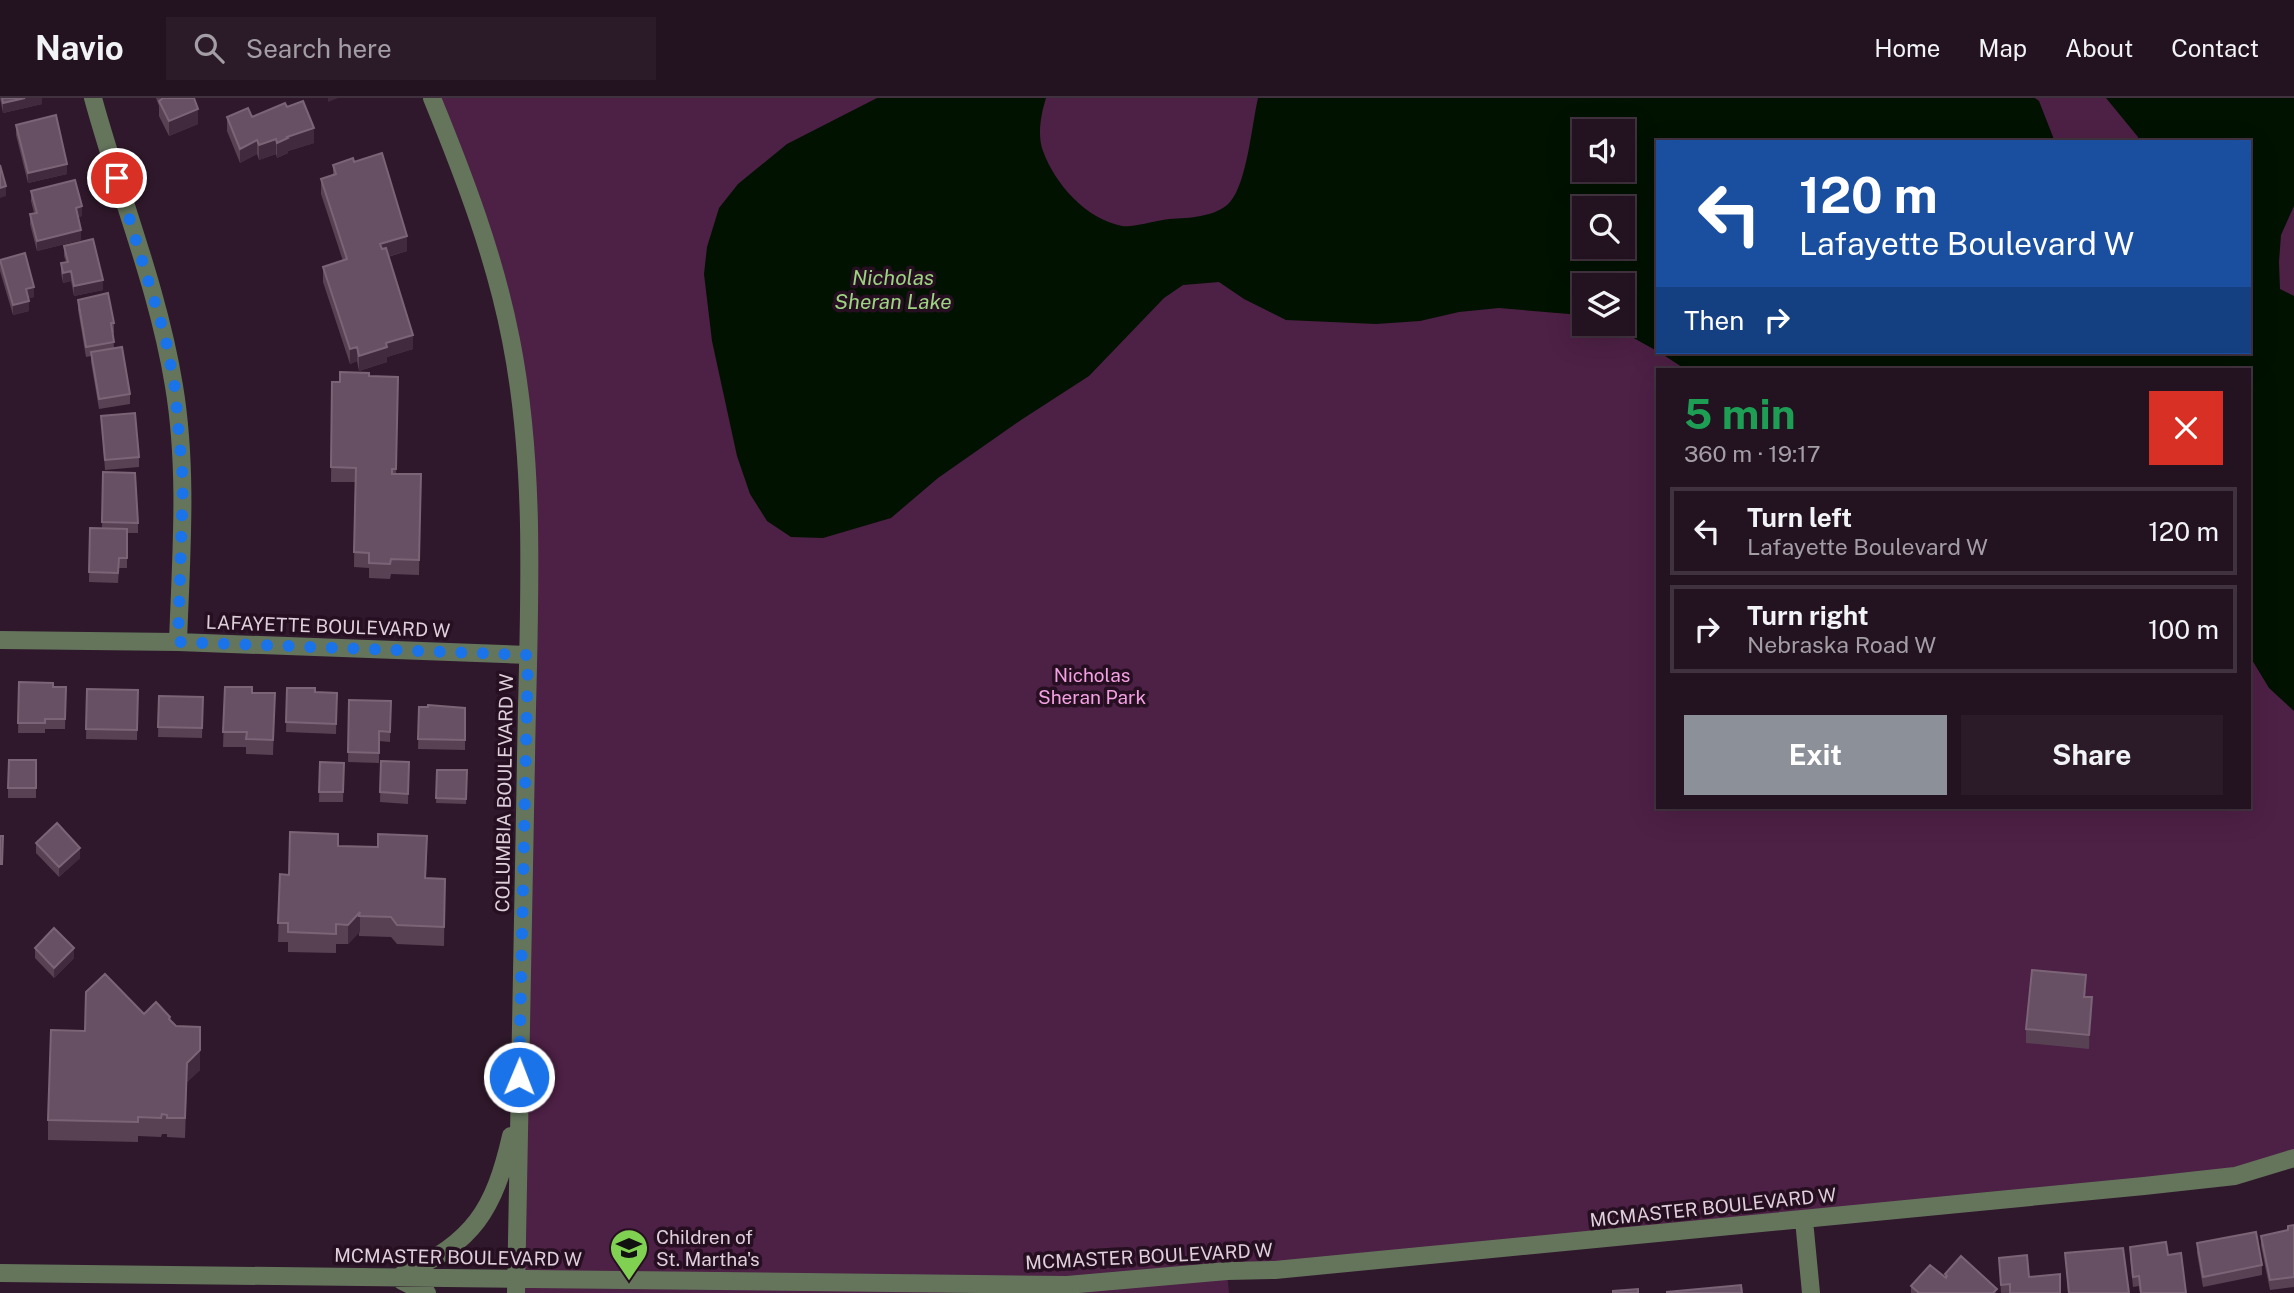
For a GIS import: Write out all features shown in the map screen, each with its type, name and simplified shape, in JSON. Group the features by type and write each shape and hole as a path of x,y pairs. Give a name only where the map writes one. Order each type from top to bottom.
{"street":[{"path":"93,98 149,279 165,336 175,388 183,482 178,642"},
{"name":"COLUMBIA BOULEVARD W","path":"432,98 492,264 511,340 521,405 528,496 528,655 516,1286"},
{"name":"LAFAYETTE BOULEVARD W","path":"0,640 178,642 528,655"},
{"path":"396,1277 434,1260 458,1244 482,1216 504,1165 519,1105"},
{"name":"MCMASTER BOULEVARD W","path":"0,1273 396,1277 516,1286 1068,1285 1227,1271 1275,1270 2235,1176 2294,1158"},
{"path":"1804,1220 1811,1293"},
{"path":"396,1277 427,1293"}],"green space":[{"name":"Nicholas Sheran Park","path":"432,98 2294,98 2294,1156 2235,1176 1227,1272 1229,1293 516,1293 528,496 492,264"}],"water":[{"name":"Nicholas Sheran Lake","path":"877,98 1046,98 1040,138 1055,176 1084,208 1122,226 1202,216 1218,211 1230,202 1245,168 1258,98 2035,98 2039,101 2054,140 1656,140 1656,350 1630,336 1635,336 1635,273 1572,273 1572,315 1499,308 1459,312 1420,321 1376,324 1286,320 1244,299 1219,282 1183,285 1164,298 1089,376 938,478 891,518 823,538 791,537 767,521 750,494 737,456 712,341 704,274 707,247 719,208 738,184 787,144"},
{"path":"2106,98 2294,98 2294,206 2281,235 2279,262 2280,289 2294,296 2294,711 2269,688 2251,658 2251,368 1683,368 1662,354 2251,354 2251,140 2139,140"}],"building":[{"path":"2,98 25,98 3,103"},
{"path":"162,98 194,98 198,109 169,121 159,101"},
{"path":"303,101 314,128 277,143 276,139 259,145 257,140 240,149 227,117 248,108 252,117 285,103 287,107"},
{"path":"56,115 67,164 28,173 16,125"},
{"path":"382,153 407,236 380,244 382,249 386,248 413,335 386,343 387,347 359,356 357,347 350,349 323,267 347,259 321,179 336,174 333,165"},
{"path":"0,165 6,186 0,188"},
{"path":"75,180 82,206 76,208 81,230 37,241 30,214 37,213 31,191"},
{"path":"93,239 103,280 74,286 71,271 63,273 61,263 68,262 64,246"},
{"path":"25,253 34,287 26,289 29,301 13,305 0,260"},
{"path":"108,293 114,323 111,323 114,342 86,347 78,300"},
{"path":"122,347 130,394 99,399 91,352"},
{"path":"340,372 398,377 396,469 392,469 392,474 421,474 419,560 391,559 390,564 369,563 369,553 354,552 356,468 331,467 332,382 340,382"},
{"path":"135,413 139,457 105,460 101,416"},
{"path":"103,472 135,473 138,523 102,522"},
{"path":"90,528 127,529 127,558 119,558 118,573 89,572"},
{"path":"19,682 53,683 53,687 66,687 65,719 45,719 45,723 18,723"},
{"path":"225,687 252,687 252,693 275,693 273,740 246,739 247,732 223,732"},
{"path":"287,688 315,688 315,692 337,693 336,724 286,722"},
{"path":"87,689 138,690 137,730 86,729"},
{"path":"159,696 203,697 202,728 158,727"},
{"path":"349,700 391,701 390,732 379,731 379,753 348,752"},
{"path":"428,705 465,708 465,740 418,739 419,707"},
{"path":"9,760 36,760 36,788 8,788"},
{"path":"381,761 409,762 408,794 380,792"},
{"path":"320,762 344,763 343,792 319,792"},
{"path":"437,770 467,770 466,799 436,798"},
{"path":"57,823 80,848 59,867 36,843"},
{"path":"290,832 338,834 338,846 378,847 378,834 427,836 425,878 445,879 444,927 397,925 391,917 359,916 360,912 348,925 336,924 336,934 288,932 288,923 278,923 280,874 289,875"},
{"path":"0,836 3,836 2,864 0,864"},
{"path":"54,928 74,948 54,968 35,948"},
{"path":"2032,970 2086,975 2084,997 2092,997 2089,1035 2026,1029"},
{"path":"105,974 144,1014 156,1002 176,1026 200,1027 200,1050 187,1063 185,1118 167,1118 167,1115 162,1114 161,1118 138,1117 138,1122 48,1120 51,1030 85,1031 86,992"},
{"path":"2294,1225 2294,1277 2270,1280 2261,1236 2288,1230 2288,1226"},
{"path":"2256,1232 2262,1265 2203,1277 2197,1243"},
{"path":"2166,1242 2168,1255 2181,1253 2186,1293 2141,1293 2139,1276 2133,1277 2130,1247"},
{"path":"2123,1248 2129,1293 2069,1293 2065,1253"},
{"path":"2027,1255 2029,1277 2060,1274 2060,1293 2010,1293 2010,1284 2001,1285 1999,1258"},
{"path":"1961,1256 1997,1289 1993,1293 1919,1293 1911,1286 1930,1265 1946,1278 1945,1274"},
{"path":"1741,1285 1742,1293 1667,1293 1667,1292"},
{"path":"1638,1289 1638,1293 1613,1293 1613,1291"}],"place":[{"name":"Children of St. Martha's","path":"629,1282"}],"route":[{"path":"117,178 165,336 175,388 183,482 178,642 528,655 519,1077"}]}
